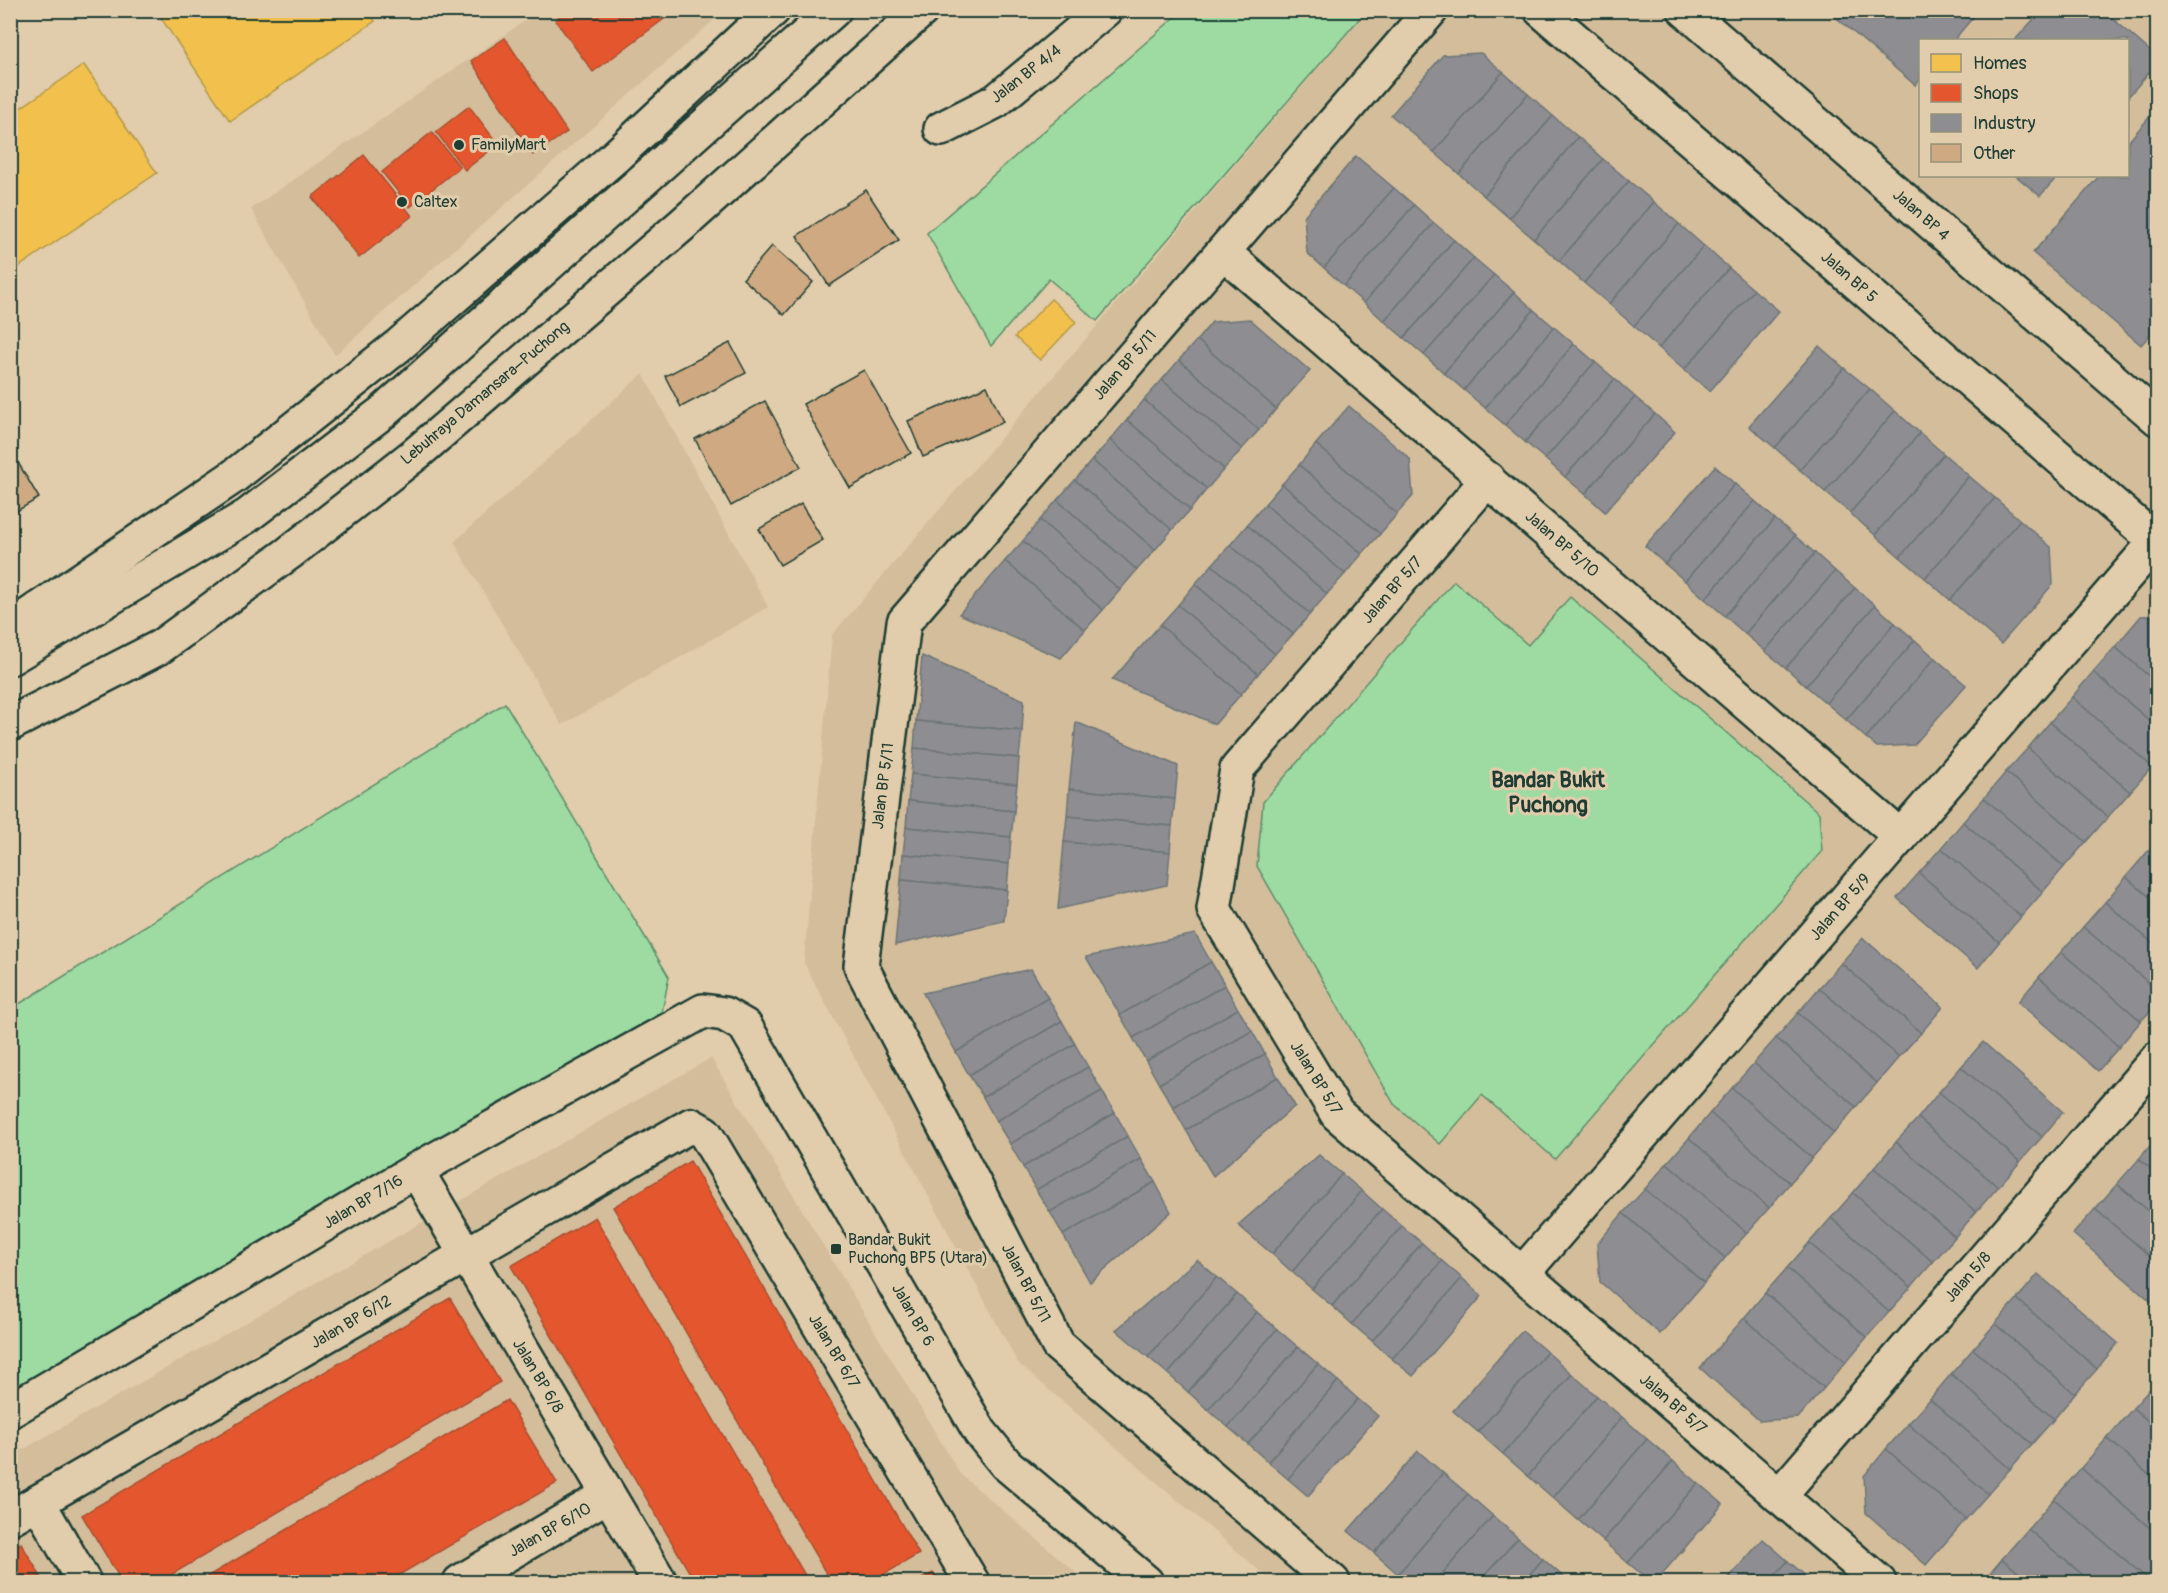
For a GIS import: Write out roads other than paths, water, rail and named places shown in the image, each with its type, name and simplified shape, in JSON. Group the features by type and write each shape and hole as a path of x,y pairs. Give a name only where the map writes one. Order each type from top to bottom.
{"main road":[{"path":"10,628 233,477 398,346 617,155 773,10"},
{"path":"10,658 247,516 383,412 834,10"},
{"name":"Lebuhraya Damansara–Puchong","path":"10,724 160,647 299,546 427,444 683,224 922,10"},
{"name":"Jalan BP 4/4","path":"941,129 996,100 1105,10"},
{"name":"Jalan BP 5/11","path":"1333,1582 1058,1345 861,966 904,622 1431,10"},
{"name":"Jalan BP 5","path":"1541,10 2157,541"},
{"name":"Jalan BP 4","path":"1685,10 2157,419"},
{"name":"Jalan BP 5/10","path":"1223,252 1901,837"},
{"name":"Jalan BP 5/7","path":"1488,479 1237,769 1214,909 1337,1114 1879,1582"},
{"name":"Jalan BP 5/9","path":"1522,1274 2157,541"},
{"name":"Jalan BP 7/16","path":"10,1411 416,1170 704,1011 724,1014"},
{"name":"Jalan BP 6","path":"724,1014 745,1026 980,1432 1006,1464 1146,1582"},
{"name":"Jalan 5/8","path":"1779,1496 2157,1058"},
{"name":"Jalan BP 6/12","path":"24,1510 691,1125"},
{"name":"Jalan BP 6/7","path":"691,1125 705,1133 972,1582"},
{"name":"Jalan BP 6/8","path":"416,1170 660,1582"},
{"name":"Jalan BP 6/10","path":"460,1582 608,1495"},
{"path":"24,1510 84,1582"}],"place":[{"name":"FamilyMart","path":"459,145"},
{"name":"Caltex","path":"402,202"},
{"name":"Bandar Bukit Puchong BP5 (Utara)","path":"836,1249"}],"district":[{"name":"Bandar Bukit Puchong","path":"1548,792"}]}
